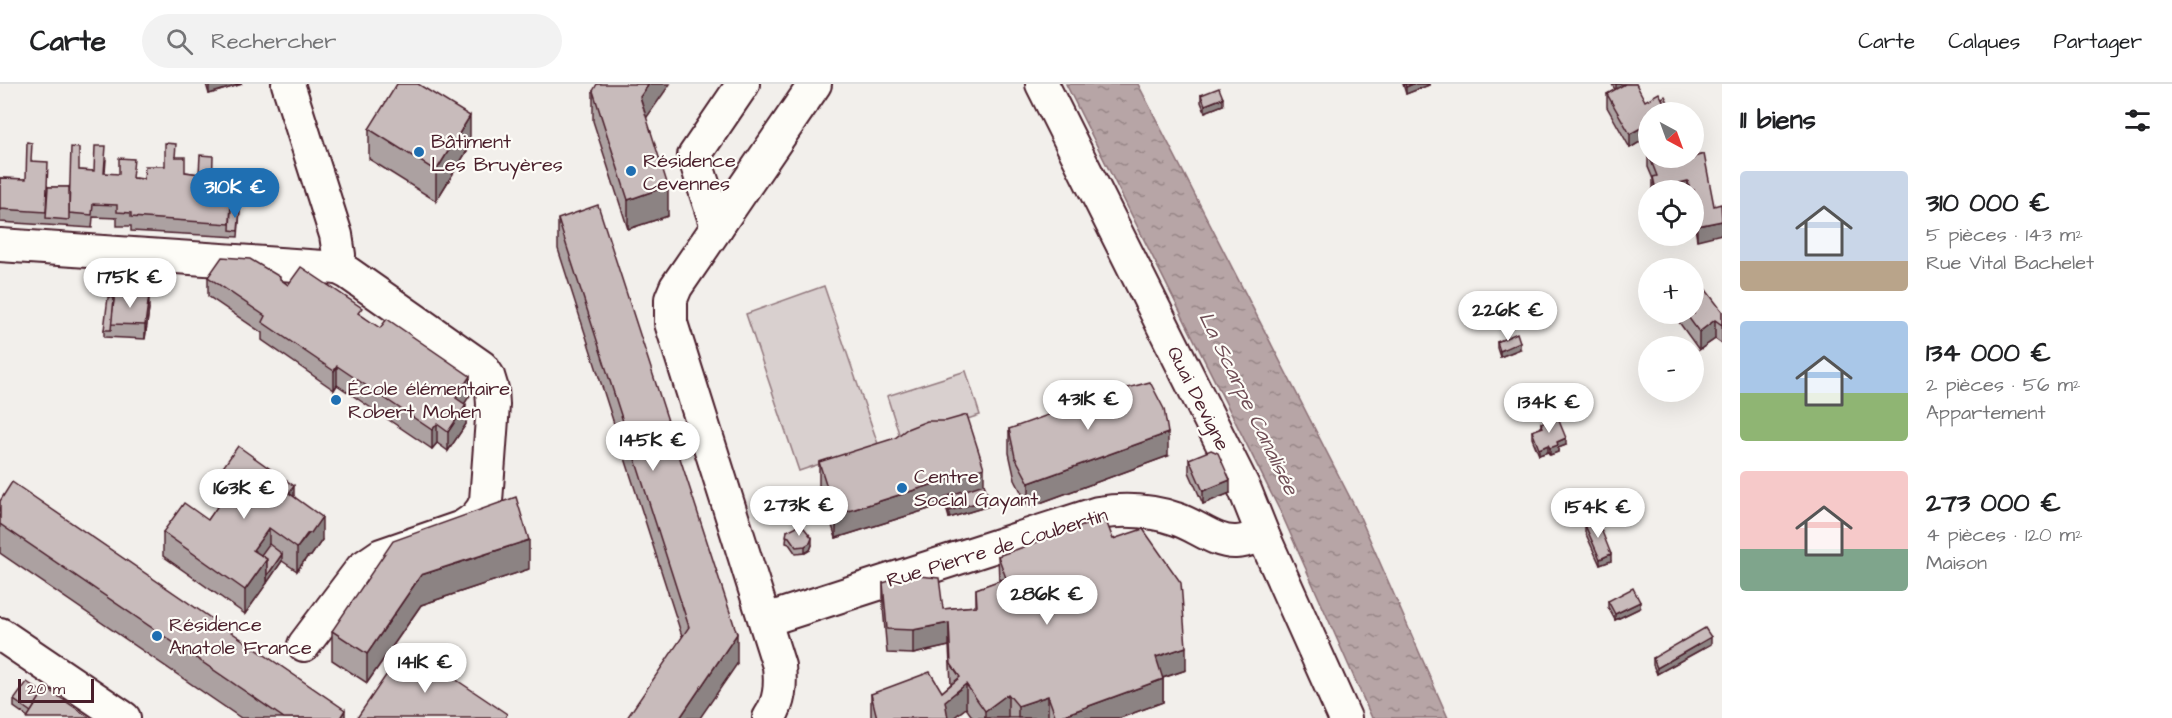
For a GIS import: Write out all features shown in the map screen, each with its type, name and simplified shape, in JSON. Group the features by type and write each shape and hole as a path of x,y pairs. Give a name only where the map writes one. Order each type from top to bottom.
{"street":[{"path":"288,84 336,235 338,268"},
{"path":"717,227 694,156 743,84"},
{"path":"769,718 775,709 781,681 779,666 671,323 671,299 717,227 815,84"},
{"name":"Quai Devigne","path":"1042,84 1245,490 1263,536 1345,718"},
{"path":"0,245 338,268 482,367 492,389 493,405 486,501 482,511 468,524 381,555 371,561 362,568 304,645"},
{"name":"Rue Pierre de Coubertin","path":"765,621 1098,513 1137,510 1157,513 1179,520 1220,539 1236,542 1263,536"},
{"path":"0,634 124,718"}],"shaded area":[{"path":"824,286 878,444 799,471 746,314"},
{"path":"966,371 980,415 901,440 887,396"}],"water":[{"name":"La Scarpe Canalisée","path":"1066,84 1138,84 1360,517 1448,718 1372,718 1282,515"}],"building":[{"path":"397,84 418,84 470,116 436,171 369,129"},
{"name":"Résidence Cevennes","path":"597,84 649,84 640,97 668,186 628,200 593,91"},
{"path":"1625,84 1636,84 1645,101 1659,93 1664,102 1638,102 1638,130 1630,134 1607,94"},
{"path":"1219,88 1223,98 1205,105 1201,95"},
{"path":"27,142 32,143 31,161 48,162 46,212 0,209 0,178 26,179"},
{"path":"165,143 176,144 175,157 185,157 185,172 199,174 200,155 213,156 212,190 221,190 220,201 231,202 230,224 131,217 131,213 117,212 117,205 93,204 92,215 69,213 71,147 79,148 79,170 94,171 95,146 106,146 104,173 119,174 119,158 134,159 132,178 144,179 145,166 165,166"},
{"path":"1704,154 1714,206 1721,204 1722,221 1704,225 1704,180 1654,180 1653,177 1657,176 1654,168 1704,168"},
{"path":"48,187 69,187 69,220 46,218"},
{"path":"598,205 737,634 680,718 627,718 689,627 558,219"},
{"path":"231,208 240,209 238,231 230,230"},
{"path":"222,257 250,259 280,277 288,285 301,267 362,308 358,313 380,328 387,319 470,376 456,398 466,405 448,432 437,424 432,430 337,366 334,371 262,322 265,316 208,277"},
{"path":"123,262 160,265 159,279 122,277"},
{"path":"1704,287 1722,311 1722,325 1715,320 1699,332 1693,324 1704,324"},
{"path":"115,291 149,295 145,325 111,324"},
{"path":"108,297 114,298 111,330 104,330"},
{"path":"1517,333 1520,342 1500,351 1497,342"},
{"path":"1150,382 1164,409 1168,433 1029,483 1015,457 1009,429 1109,393"},
{"path":"967,415 984,468 836,515 819,462 895,438 907,429 927,421 946,421"},
{"path":"1557,416 1566,438 1557,442 1558,445 1550,448 1548,445 1539,449 1532,431 1543,427 1541,423"},
{"path":"238,446 294,486 289,493 322,517 297,548 269,528 253,550 267,559 245,590 163,532 184,503 208,520 233,484 219,473"},
{"path":"1211,450 1218,453 1230,480 1203,491 1189,459"},
{"path":"12,482 345,710 340,718 284,718 0,524 0,501"},
{"path":"984,484 989,499 949,511 945,497"},
{"path":"516,497 529,540 421,575 367,654 332,631 393,541"},
{"path":"1105,518 1113,539 1143,529 1181,583 1186,647 1156,657 1163,679 1056,718 1048,696 1018,706 1008,694 985,711 966,684 945,701 948,718 877,718 871,694 930,672 942,692 960,677 951,664 949,623 913,630 887,629 883,583 908,575 939,578 943,609 977,606 976,589 1006,578 998,556"},
{"path":"1597,519 1611,554 1600,559 1585,525"},
{"path":"797,526 804,528 812,538 805,546 796,547 786,536 787,531"},
{"path":"269,544 282,554 267,576 267,559 261,555"},
{"path":"1633,588 1640,602 1615,614 1608,601"},
{"path":"1705,628 1711,637 1657,668 1653,658"},
{"path":"406,646 507,714 505,718 357,718"},
{"path":"27,682 43,693 31,712 14,700"},
{"path":"46,688 90,718 27,718"}],"place":[{"name":"Bâtiment Les Bruyères","path":"419,152"},
{"name":"Résidence Cevennes","path":"631,171"},
{"name":"École élémentaire Robert Mohen","path":"336,400"},
{"name":"Centre Social Gayant","path":"902,488"},
{"name":"Résidence Anatole France","path":"157,636"}]}
